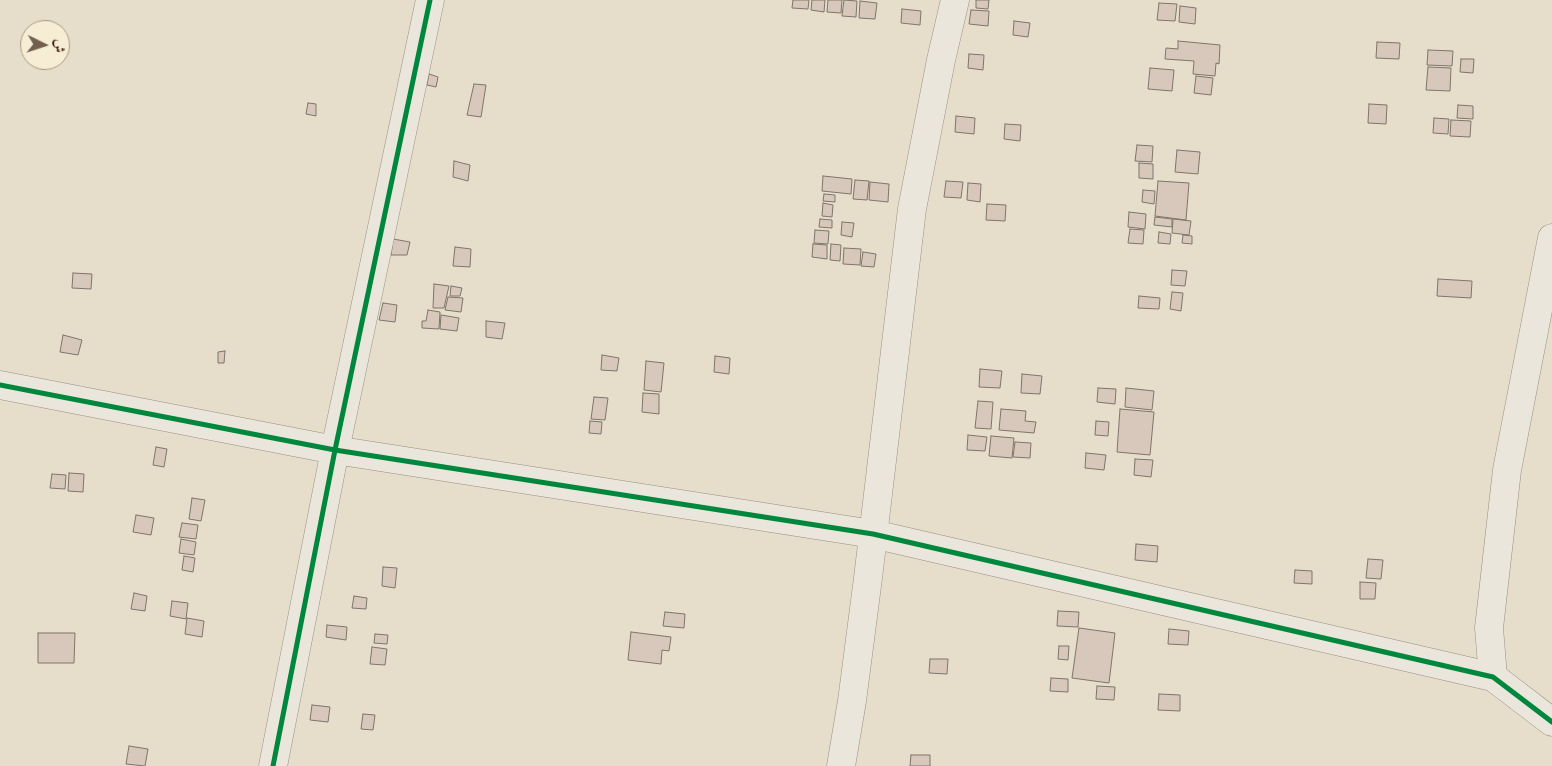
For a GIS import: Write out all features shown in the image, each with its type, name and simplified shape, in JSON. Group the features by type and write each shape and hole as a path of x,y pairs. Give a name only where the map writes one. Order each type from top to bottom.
{"street":[{"path":"273,766 335,450 430,0"},
{"path":"841,766 852,701 912,209 941,60 955,0"},
{"path":"1492,677 1489,628 1507,470 1552,238"},
{"path":"0,385 335,450 873,534 1492,677 1552,722"}],"building":[{"path":"793,0 809,0 808,9 792,8"},
{"path":"812,0 825,0 824,12 811,10"},
{"path":"828,0 842,0 841,13 827,12"},
{"path":"844,0 857,1 856,17 842,16"},
{"path":"976,0 989,0 988,9 976,8"},
{"path":"860,1 877,3 875,19 859,18"},
{"path":"1159,3 1177,4 1175,21 1157,20"},
{"path":"1180,6 1196,8 1195,24 1179,22"},
{"path":"902,9 921,11 920,25 901,23"},
{"path":"971,10 989,11 988,26 969,24"},
{"path":"1014,21 1030,23 1028,37 1013,35"},
{"path":"1178,41 1220,45 1219,64 1216,63 1215,76 1193,74 1194,61 1165,59 1166,48 1178,49"},
{"path":"1377,42 1400,43 1399,59 1376,58"},
{"path":"1428,50 1453,51 1452,66 1427,65"},
{"path":"969,54 984,55 983,70 968,68"},
{"path":"1461,59 1474,59 1473,73 1460,72"},
{"path":"1428,67 1451,68 1450,91 1426,90"},
{"path":"1150,68 1174,70 1172,91 1148,89"},
{"path":"429,74 438,77 436,87 427,85"},
{"path":"1196,76 1213,78 1211,95 1194,93"},
{"path":"474,84 486,85 481,117 467,115"},
{"path":"308,103 316,104 316,116 306,114"},
{"path":"1369,104 1387,105 1386,124 1368,123"},
{"path":"1458,105 1473,106 1473,119 1457,118"},
{"path":"956,116 975,118 974,134 955,132"},
{"path":"1434,118 1449,119 1448,134 1433,133"},
{"path":"1451,120 1471,121 1470,137 1450,136"},
{"path":"1005,124 1021,125 1020,141 1004,139"},
{"path":"1137,145 1153,146 1152,162 1135,161"},
{"path":"1177,150 1200,152 1198,174 1175,172"},
{"path":"454,161 470,165 468,181 453,177"},
{"path":"1139,163 1153,164 1153,179 1139,178"},
{"path":"823,176 852,179 851,194 822,191"},
{"path":"855,180 869,181 867,200 853,199"},
{"path":"946,181 963,182 961,198 944,197"},
{"path":"1158,181 1189,183 1186,220 1155,216"},
{"path":"870,182 889,184 888,202 869,200"},
{"path":"968,183 981,184 980,202 967,200"},
{"path":"1143,190 1155,191 1154,204 1142,202"},
{"path":"824,194 835,195 835,202 823,201"},
{"path":"823,203 833,205 832,217 822,216"},
{"path":"987,204 1006,205 1005,221 986,220"},
{"path":"1129,212 1146,214 1145,229 1128,227"},
{"path":"1155,217 1172,219 1172,227 1154,225"},
{"path":"820,219 832,220 832,228 819,227"},
{"path":"1173,219 1191,221 1189,235 1172,233"},
{"path":"842,222 854,223 852,237 841,235"},
{"path":"1130,229 1144,230 1143,244 1128,243"},
{"path":"815,230 829,231 828,244 814,243"},
{"path":"1159,232 1171,234 1170,244 1158,243"},
{"path":"1183,235 1192,236 1192,244 1182,243"},
{"path":"393,239 410,242 407,255 391,255"},
{"path":"813,244 827,245 827,259 812,257"},
{"path":"831,244 841,245 840,261 830,260"},
{"path":"455,247 471,249 470,267 453,266"},
{"path":"844,248 861,249 860,265 843,264"},
{"path":"863,252 876,254 874,267 861,266"},
{"path":"1172,270 1187,271 1185,286 1171,285"},
{"path":"73,273 92,274 91,289 72,288"},
{"path":"1438,279 1472,281 1471,298 1437,296"},
{"path":"434,284 449,286 444,308 433,308"},
{"path":"451,286 462,288 460,296 450,296"},
{"path":"1172,292 1183,293 1181,311 1170,309"},
{"path":"1139,296 1160,298 1159,309 1138,308"},
{"path":"448,297 463,298 461,312 445,310"},
{"path":"383,303 397,305 395,322 379,320"},
{"path":"428,310 440,312 439,329 422,328 422,321 426,321"},
{"path":"441,315 459,318 457,331 440,329"},
{"path":"486,321 505,323 502,339 486,337"},
{"path":"63,335 82,340 78,355 60,352"},
{"path":"225,351 224,363 218,363 218,352"},
{"path":"602,355 619,358 617,371 601,370"},
{"path":"715,356 730,358 729,374 714,372"},
{"path":"646,361 664,363 661,392 644,390"},
{"path":"980,369 1002,371 1000,388 979,387"},
{"path":"1022,374 1042,376 1040,394 1021,393"},
{"path":"1098,388 1116,389 1115,404 1097,402"},
{"path":"1126,388 1154,391 1152,410 1125,407"},
{"path":"643,393 659,394 659,414 642,412"},
{"path":"594,397 608,398 605,420 591,419"},
{"path":"978,401 993,402 991,429 975,428"},
{"path":"1001,409 1026,411 1025,421 1036,422 1034,433 999,430"},
{"path":"1120,409 1154,412 1150,455 1117,452"},
{"path":"590,421 602,422 601,434 589,433"},
{"path":"1096,421 1109,422 1108,436 1095,435"},
{"path":"968,435 987,437 985,451 967,450"},
{"path":"991,436 1014,438 1012,458 989,456"},
{"path":"1015,442 1031,443 1030,458 1013,457"},
{"path":"156,447 167,449 164,467 153,465"},
{"path":"1086,453 1106,455 1104,470 1085,468"},
{"path":"1135,459 1153,460 1151,477 1134,475"},
{"path":"69,473 84,474 83,492 68,491"},
{"path":"52,474 66,475 65,489 50,488"},
{"path":"192,498 205,500 201,521 189,519"},
{"path":"136,515 154,518 151,535 133,532"},
{"path":"182,523 198,525 196,539 179,537"},
{"path":"181,539 196,542 194,555 179,553"},
{"path":"1136,544 1158,546 1157,562 1135,560"},
{"path":"184,556 195,558 193,572 182,570"},
{"path":"1368,559 1383,560 1381,579 1366,578"},
{"path":"383,567 397,568 395,588 382,586"},
{"path":"1295,570 1312,571 1312,584 1294,583"},
{"path":"1360,582 1376,583 1375,599 1360,599"},
{"path":"134,593 147,596 145,611 131,609"},
{"path":"354,596 367,598 366,609 352,608"},
{"path":"172,601 188,603 186,619 170,616"},
{"path":"1058,611 1079,612 1078,627 1057,626"},
{"path":"665,612 685,614 684,628 663,626"},
{"path":"187,618 204,621 202,637 185,634"},
{"path":"327,625 347,627 346,640 326,637"},
{"path":"1079,628 1115,633 1109,683 1072,678"},
{"path":"1169,629 1189,631 1188,645 1168,644"},
{"path":"631,632 671,637 669,651 662,650 661,664 628,660"},
{"path":"38,633 75,633 74,663 38,663"},
{"path":"375,634 388,635 387,644 374,643"},
{"path":"1059,646 1069,646 1068,660 1058,659"},
{"path":"372,647 387,649 385,665 370,664"},
{"path":"930,659 948,659 947,674 929,673"},
{"path":"1051,678 1068,679 1068,692 1050,691"},
{"path":"1097,686 1115,687 1114,700 1096,699"},
{"path":"1159,694 1180,695 1180,711 1158,710"},
{"path":"312,705 330,707 328,722 310,720"},
{"path":"363,714 375,715 373,730 361,729"},
{"path":"129,746 148,749 145,766 126,764"},
{"path":"911,755 930,755 930,766 910,766"}],"cycle path":[{"path":"273,766 335,450 430,0"},
{"path":"0,385 335,450 873,534 1493,677 1552,722"}]}
